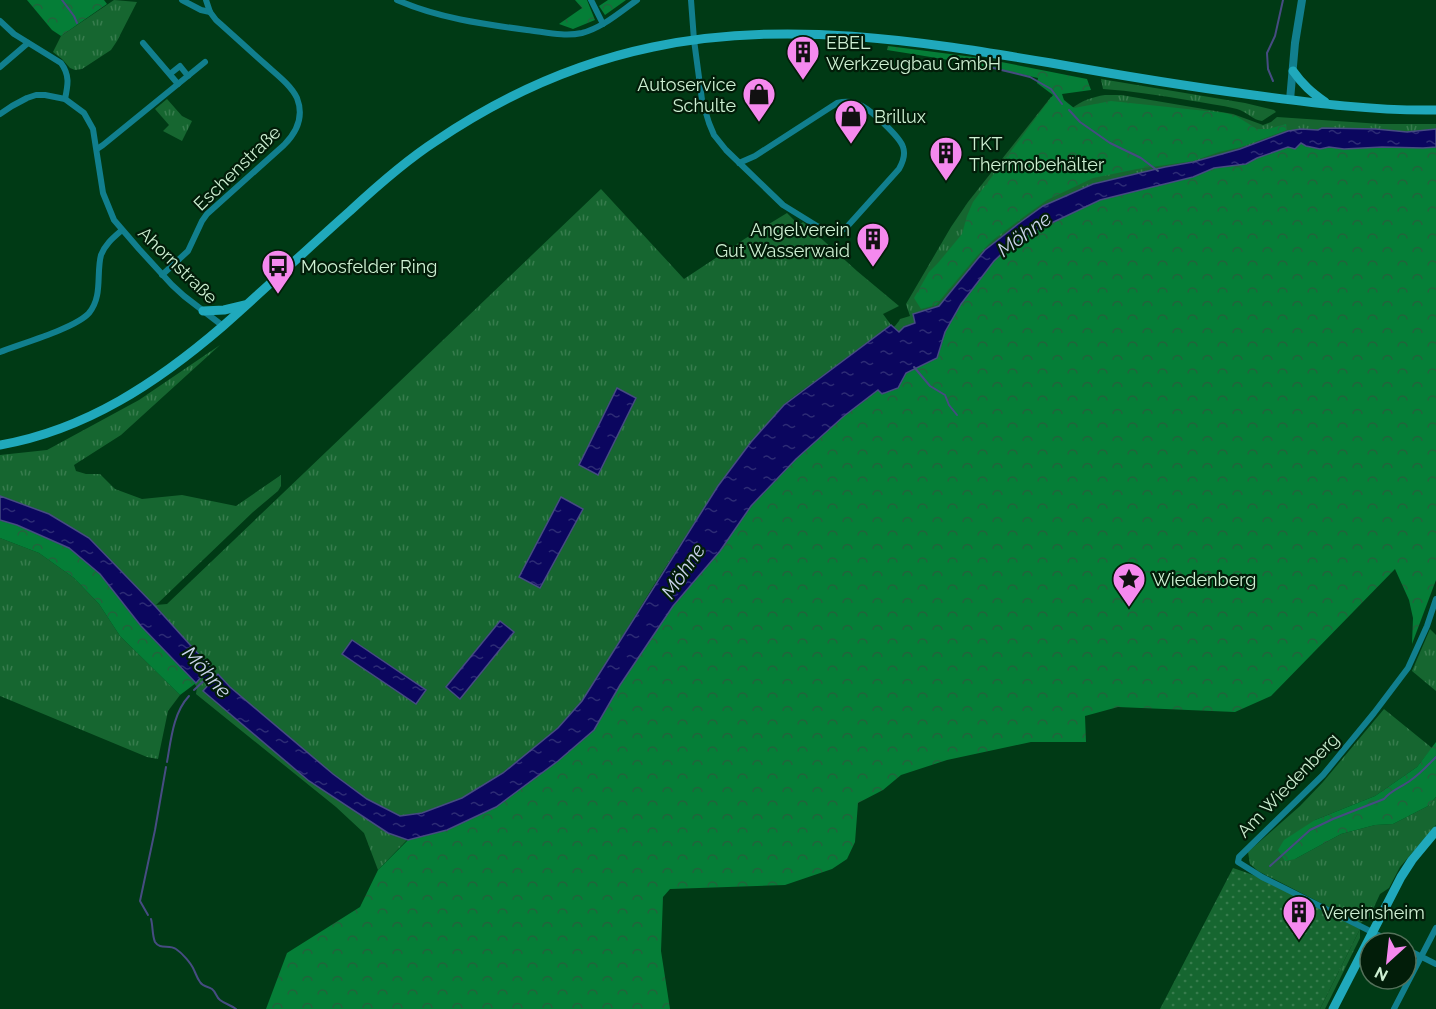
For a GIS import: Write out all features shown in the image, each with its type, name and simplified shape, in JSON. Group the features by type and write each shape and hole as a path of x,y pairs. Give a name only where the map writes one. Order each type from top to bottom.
{"main road":[{"path":"0,445 65,427 117,403 166,372 201,346 391,174 484,111 540,84 608,58 652,47 694,40 768,33 865,37 960,48 1290,100 1392,110 1436,110"},
{"path":"1293,71 1302,84 1327,104"},
{"path":"203,311 248,304"},
{"path":"1373,931 1401,877 1436,831"},
{"path":"1333,1009 1358,960"}],"street":[{"path":"182,0 210,12"},
{"name":"Eschenstraße","path":"162,275 188,251 207,214 284,145 294,133 299,121 299,105 294,93 216,20 206,0"},
{"path":"397,0 449,17 559,34 593,30 637,0"},
{"path":"418,8 420,0"},
{"path":"591,0 603,24"},
{"path":"692,0 694,40 702,100 714,135 726,150 739,163 783,204 830,231 845,229 899,169 904,153 899,138 866,108 854,102 842,102 755,156 739,163"},
{"path":"1290,100 1302,0"},
{"path":"0,21 14,34 56,60 65,69 68,83 65,99"},
{"path":"0,67 28,43"},
{"path":"143,43 178,84"},
{"path":"97,149 205,62"},
{"path":"170,74 180,66 188,76"},
{"path":"0,114 19,102 36,96 55,96 65,99 84,113 93,129 103,193 114,219 122,230"},
{"name":"Ahornstraße","path":"0,352 85,317 97,299 101,255 111,240 122,230 184,296 223,326"},
{"name":"Am Wiedenberg","path":"1368,931 1262,877 1238,862 1239,857 1323,775 1374,713 1408,668 1427,626 1436,599"},
{"path":"1395,1009 1436,928"},
{"path":"1418,955 1436,964"}],"green space":[{"path":"27,0 104,0 107,4 61,36 52,30"},
{"path":"114,0 137,2 117,41 111,50 82,69 70,68 53,52 61,36"},
{"path":"575,0 587,0 595,20 573,29 559,24 582,8"},
{"path":"608,0 626,0 605,15 599,6"},
{"path":"888,46 981,58 1087,79 1091,90 1062,94 1064,100 1074,108 1111,101 1225,113 1236,116 1257,129 1268,129 1286,124 1287,130 1193,161 1093,178 1047,200 993,240 936,305 921,309 914,298 929,272 962,234 973,202 1053,95 1037,83 1038,78 887,50"},
{"path":"1101,79 1245,103 1276,112 1262,121 1241,110 1225,106 1103,89"},
{"path":"1121,95 1233,114 1263,125 1277,117 1381,124 1436,124 1436,168 956,339 604,714 407,840 378,870 364,833 336,807 196,694 197,687 193,682 198,668 105,562 0,496 0,455 47,450 139,400 220,345 121,435 74,465 76,471 100,474 115,489 142,499 182,495 236,506 281,475 281,486 278,491 156,605 167,604 601,189 684,279 787,213 799,225 803,222 899,306 883,314 891,325 784,404 895,326 900,319 910,316 906,304 951,227 1051,97 1071,109 1091,98","holes":["732,467 585,697 654,585"]},
{"path":"167,99 182,116 192,121 182,141 163,131 169,125 155,109"},
{"path":"1302,143 1320,149 1330,147 1344,149 1436,147 1436,580 1412,644 1413,618 1409,600 1395,569 1271,696 1235,712 1118,707 1085,716 1086,742 1031,742 947,760 901,775 883,790 858,803 855,842 847,859 832,869 785,885 670,889 663,897 661,951 670,1009 266,1009 287,953 360,907 378,870 408,840 447,830 594,730 620,685 673,606 720,551 751,506 796,459 844,416 879,390 898,388 906,373 937,358 945,332 961,304 994,261 1011,245 1024,236 1100,200 1193,177 1214,168 1246,164 1289,147 1295,149"},
{"path":"0,520 69,548 100,574 141,626 196,683 180,695 120,636 99,604 74,578 39,553 0,538"},
{"path":"0,538 39,553 74,578 99,604 120,636 180,695 168,711 158,759 147,757 0,696"},
{"path":"1430,629 1436,635 1436,691 1412,671"},
{"path":"1384,709 1432,748 1417,767 1375,796 1315,820 1295,859 1341,834 1375,825 1393,824 1428,806 1436,797 1436,825 1400,867 1389,888 1380,894 1369,918 1360,923 1258,871 1250,864 1248,852 1300,806 1323,782"},
{"path":"1436,742 1436,797 1428,806 1393,824 1375,825 1341,834 1295,859 1285,861 1278,850 1284,840 1315,820 1375,796 1417,767"},
{"path":"1233,868 1281,888 1360,929 1320,1009 1160,1009"},
{"path":"1358,933 1358,942 1325,1009 1320,1009"}],"water":[{"path":"1322,128 1407,132 1436,129 1436,147 1344,149 1329,147 1320,149 1301,143 1295,149 1288,147 1246,164 1214,168 1193,177 1100,200 1024,236 1011,245 994,261 961,304 945,332 937,358 906,373 898,388 882,394 878,390 844,416 796,459 751,506 720,551 673,606 620,685 594,730 558,761 496,807 447,830 408,840 388,833 309,781 203,691 218,674 230,687 333,774 367,799 400,816 422,813 462,798 503,773 558,728 582,701 718,486 751,442 784,405 891,325 899,332 904,327 915,323 913,314 939,306 985,250 1043,206 1093,184 1193,162 1240,149 1288,131"},
{"path":"617,388 636,398 598,475 579,465"},
{"path":"0,496 49,514 89,538 210,667 196,683 141,626 100,574 69,548 0,520"},
{"path":"561,497 583,509 540,588 519,577"},
{"path":"500,621 514,632 460,699 446,687"},
{"path":"352,640 426,690 416,704 342,654"}],"waterway":[{"path":"62,0 77,23"},
{"path":"1273,81 1268,69 1267,53 1275,36 1283,0"},
{"path":"993,68 1030,77 1051,89 1062,104"},
{"path":"1069,110 1080,122 1110,143 1141,158 1158,171"},
{"path":"914,367 930,386 945,395 957,415"},
{"name":"Möhne","path":"195,659 222,692"},
{"path":"194,690 209,676"},
{"path":"167,762 176,719 179,710 189,696"},
{"path":"1270,866 1310,830 1384,799 1418,775 1436,757"},
{"path":"148,915 140,901 166,767"},
{"path":"151,919 155,942 178,951 191,964 201,984 212,989 220,1000 236,1009"}],"place":[{"name":"EBEL Werkzeugbau GmbH","path":"803,81"},
{"name":"Autoservice Schulte","path":"759,123"},
{"name":"Brillux","path":"851,145"},
{"name":"TKT Thermobehälter","path":"946,182"},
{"name":"Angelverein Gut Wasserwaid","path":"873,268"},
{"name":"Moosfelder Ring","path":"278,295"},
{"name":"Wiedenberg","path":"1129,608"},
{"name":"Vereinsheim","path":"1299,941"}]}
